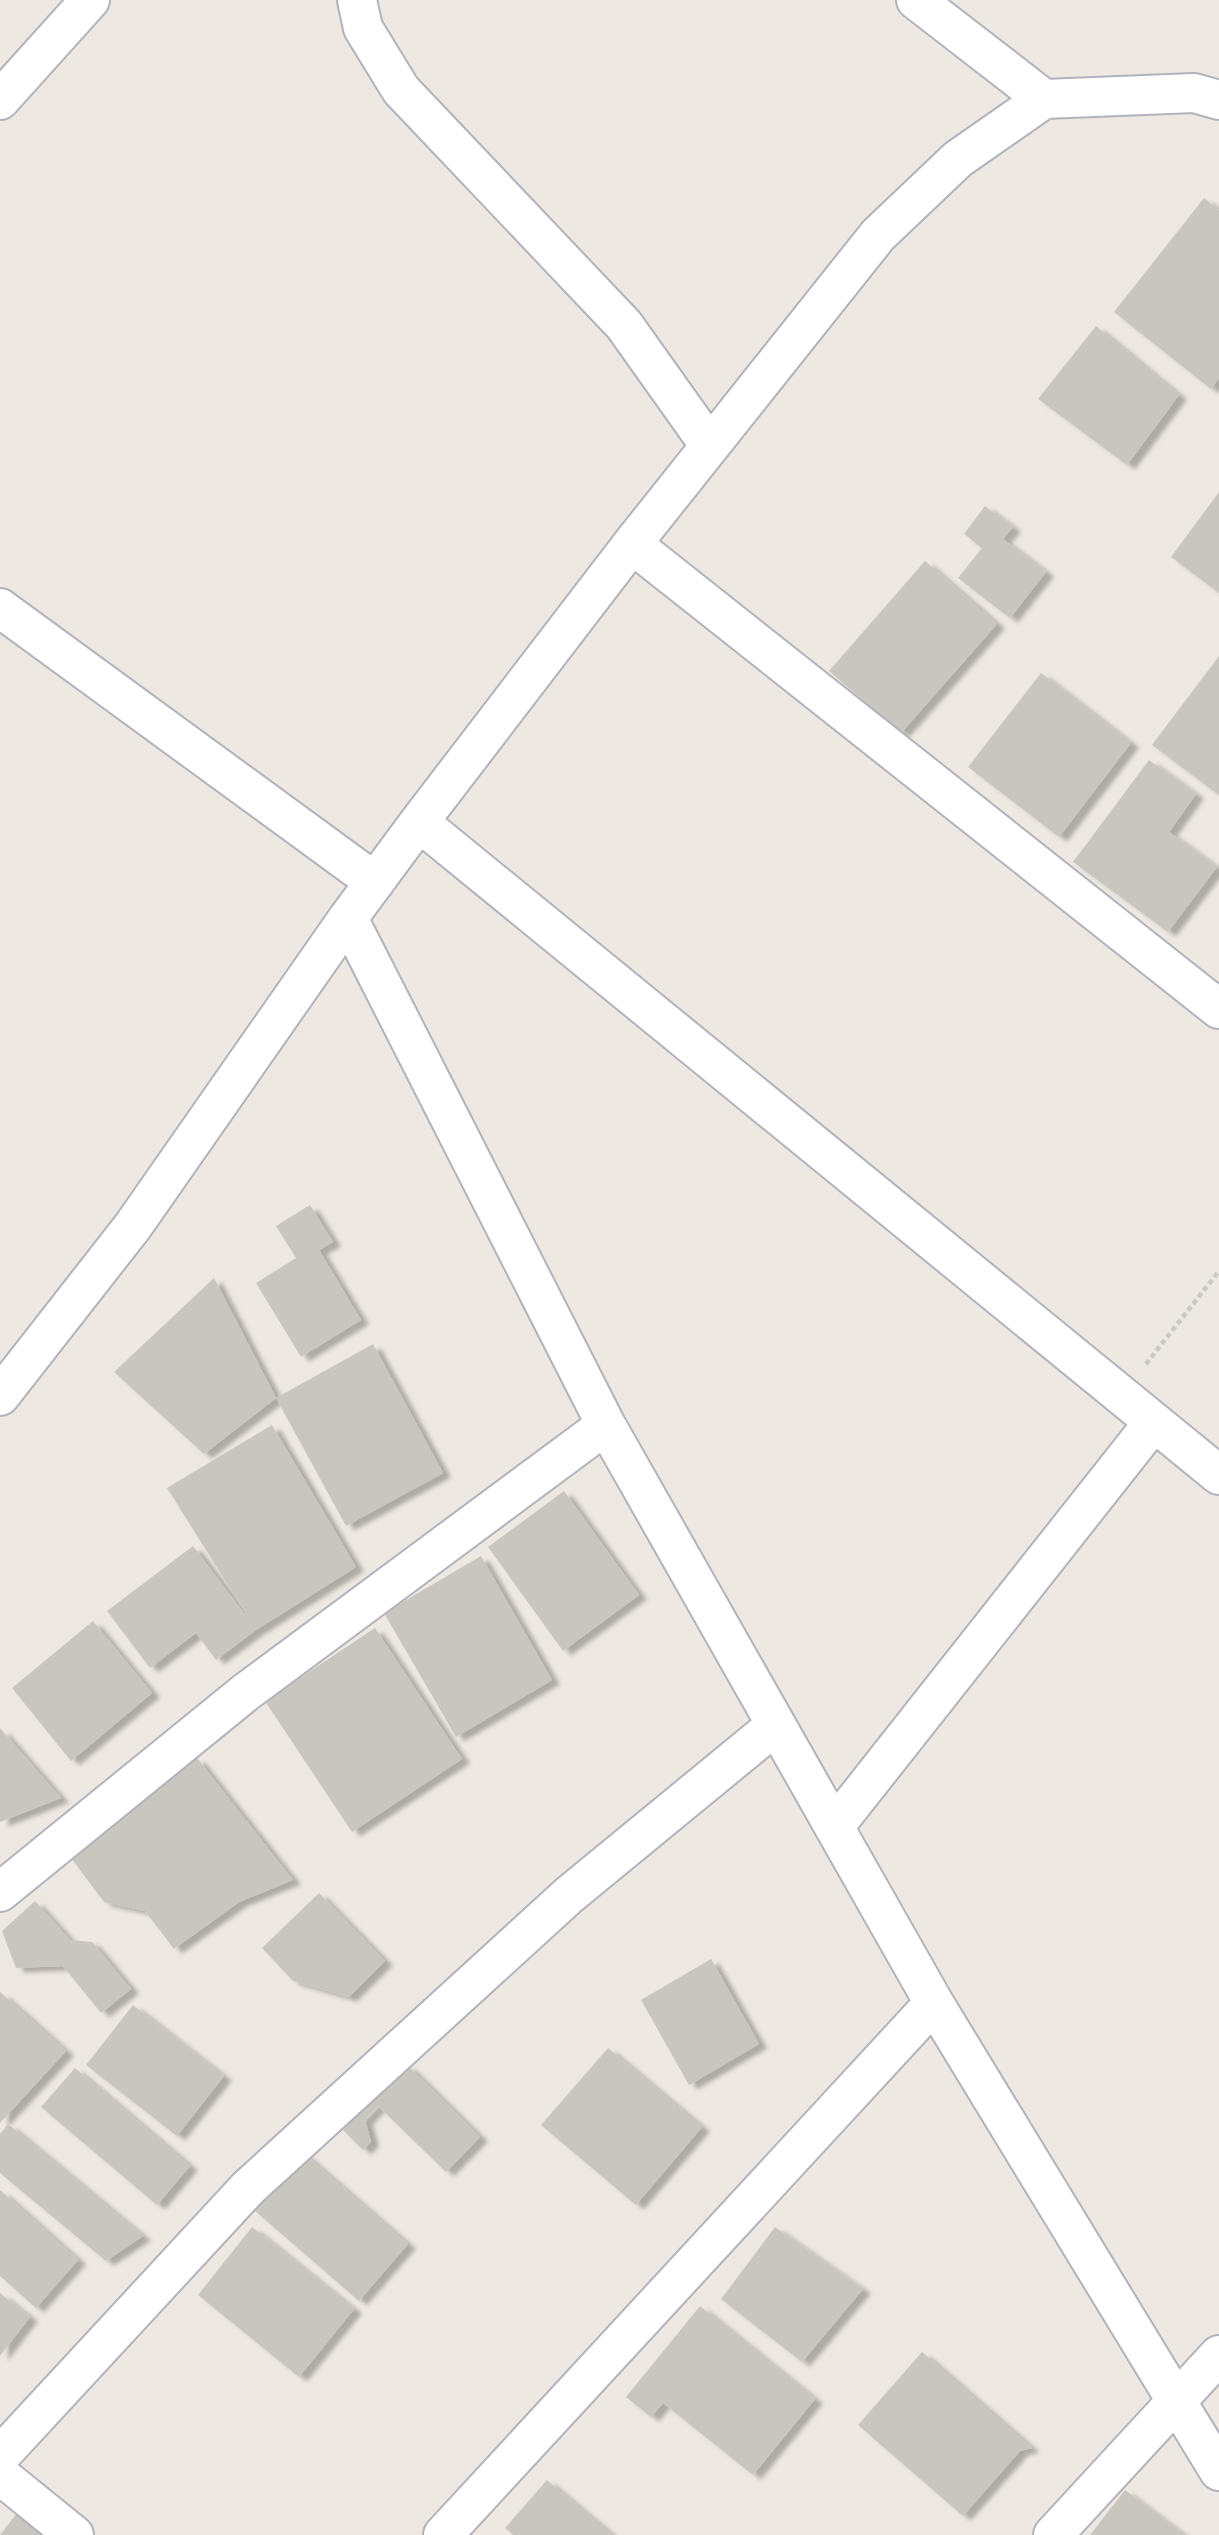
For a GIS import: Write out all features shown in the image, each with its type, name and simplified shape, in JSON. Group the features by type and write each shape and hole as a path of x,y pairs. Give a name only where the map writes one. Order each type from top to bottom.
{"street":[{"path":"0,100 90,0"},
{"path":"357,0 363,28 401,90 624,325 710,446"},
{"path":"916,0 1044,99"},
{"path":"0,1396 133,1226 348,918 419,822 632,544 878,234 958,159 1044,99 1194,93 1219,100"},
{"path":"632,544 1219,1009"},
{"path":"0,608 374,882"},
{"path":"419,822 1219,1475"},
{"path":"348,918 606,1425 933,2003 1219,2471"},
{"path":"834,1827 1153,1423"},
{"path":"0,1892 246,1692 606,1425"},
{"path":"0,2456 248,2188 569,1895 776,1726"},
{"path":"443,2535 933,2003"},
{"path":"1053,2535 1219,2355"},
{"path":"0,2475 74,2535"}],"path":[{"path":"1121,1396 1219,1271"}],"building":[{"path":"1204,198 1219,210 1219,378 1211,389 1114,312"},
{"path":"1096,326 1179,395 1127,465 1038,399"},
{"path":"1219,492 1219,593 1171,557"},
{"path":"985,506 1013,527 1003,539 1046,572 1010,618 958,578 982,548 964,534"},
{"path":"925,561 997,624 901,733 829,671"},
{"path":"1219,656 1219,795 1152,745"},
{"path":"1041,673 1131,743 1059,837 968,767"},
{"path":"1149,760 1196,794 1169,832 1217,867 1168,932 1073,862"},
{"path":"310,1205 333,1242 319,1250 361,1320 301,1357 256,1283 296,1258 276,1226"},
{"path":"214,1278 276,1398 204,1454 114,1372"},
{"path":"373,1344 443,1473 346,1526 276,1398"},
{"path":"272,1425 356,1567 256,1630 216,1660 196,1633 150,1668 107,1611 193,1546 253,1625 167,1488"},
{"path":"564,1491 639,1595 563,1651 488,1547"},
{"path":"481,1556 552,1680 456,1737 384,1613"},
{"path":"93,1621 152,1693 71,1761 12,1688"},
{"path":"375,1628 462,1759 352,1832 265,1701"},
{"path":"0,1728 61,1798 0,1822"},
{"path":"197,1758 293,1880 239,1902 174,1949 145,1911 104,1902 71,1858"},
{"path":"319,1893 385,1961 349,1997 293,1981 262,1948"},
{"path":"35,1901 70,1940 92,1942 131,1989 101,2013 63,1966 16,1968 2,1931"},
{"path":"711,1959 759,2044 689,2085 641,2000"},
{"path":"0,1992 66,2051 0,2123"},
{"path":"133,2005 224,2076 177,2136 86,2065"},
{"path":"608,2048 702,2127 636,2205 541,2125"},
{"path":"407,2065 480,2137 446,2172 378,2106 365,2120 371,2142 363,2150 343,2130"},
{"path":"75,2068 190,2166 157,2205 41,2107"},
{"path":"8,2124 143,2236 106,2261 0,2173 0,2134"},
{"path":"303,2153 408,2244 359,2301 254,2210"},
{"path":"0,2190 78,2260 36,2308 0,2276"},
{"path":"252,2227 354,2309 299,2377 198,2295"},
{"path":"775,2227 863,2289 802,2362 721,2299"},
{"path":"0,2293 30,2317 0,2356"},
{"path":"700,2306 815,2399 753,2475 663,2403 651,2417 626,2397"},
{"path":"922,2352 1032,2448 1020,2451 963,2516 858,2425"},
{"path":"547,2480 612,2535 513,2535 505,2528"},
{"path":"1125,2490 1184,2535 1090,2535"},
{"path":"28,2499 70,2535 0,2535"}]}
